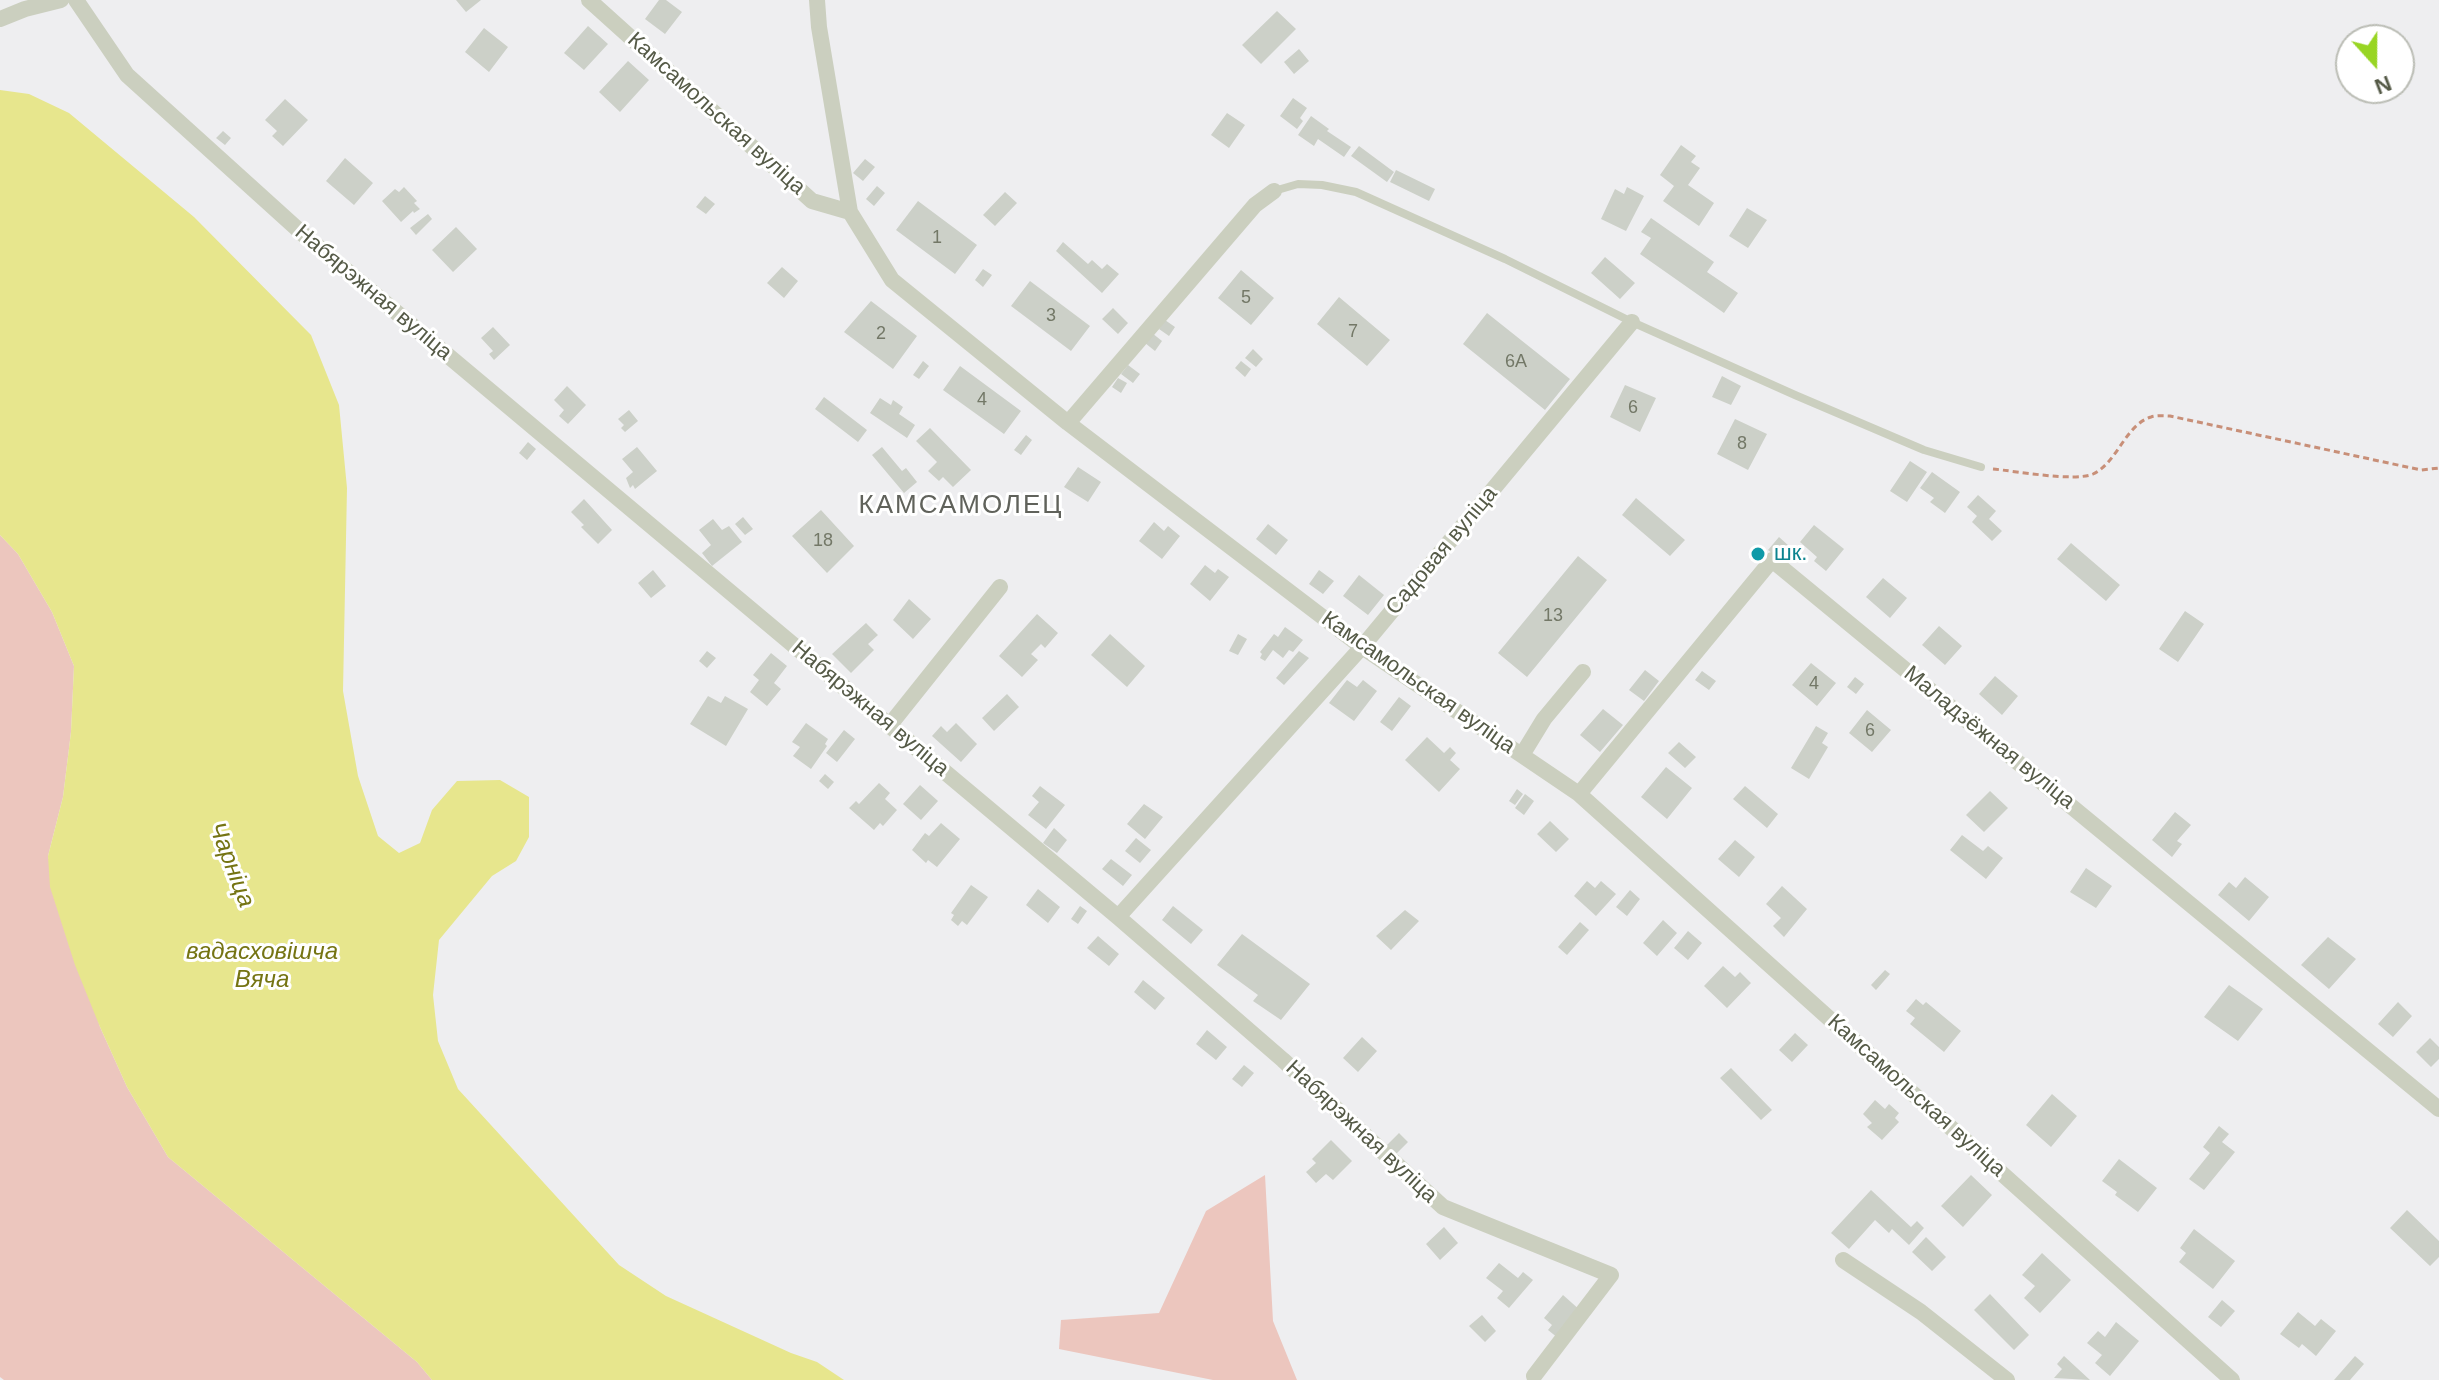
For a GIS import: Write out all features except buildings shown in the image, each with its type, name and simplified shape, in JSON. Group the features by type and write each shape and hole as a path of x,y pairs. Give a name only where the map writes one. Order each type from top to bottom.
{"street":[{"path":"0,19 61,0"},
{"name":"Набярэжная вуліца","path":"76,0 127,75 304,235 1118,917 1283,1060 1443,1207 1611,1275 1534,1376"},
{"path":"817,0 850,212"},
{"name":"Камсамольская вуліца","path":"596,2 812,201 850,212 892,280 1068,423 1362,647 1579,794 2232,1380"},
{"path":"1068,423 1255,205 1274,191"},
{"name":"Садовая вуліца","path":"1118,917 1362,647 1632,322"},
{"name":"Маладзёжная вуліца","path":"1579,794 1772,560 2439,1109"},
{"path":"889,726 1000,587"},
{"path":"1522,755 1544,719 1583,672"},
{"path":"1843,1260 1921,1312 2007,1380"}],"lane":[{"path":"1274,191 1298,184 1356,192 1505,259 1632,322 1924,450 1981,467"}],"path":[{"path":"1981,467 2077,477 2091,475 2104,467 2134,429 2151,417 2170,416 2421,470 2439,468"}],"shaded area":[{"path":"0,535 18,554 52,612 74,666 71,732 63,797 48,856 100,1027 127,1087 168,1157 417,1362 432,1380 4,1380 0,1377"},
{"path":"1265,1175 1273,1321 1297,1380 1213,1380 1059,1349 1061,1320 1159,1313 1206,1211"}],"water":[{"name":"вадасховішча Вяча","path":"0,90 29,94 69,113 194,217 311,335 339,405 347,488 343,691 358,776 378,836 399,853 420,843 432,810 457,781 500,780 529,797 529,837 516,861 492,876 439,940 433,995 438,1041 458,1089 619,1265 666,1296 817,1362 844,1380 432,1380 417,1362 168,1157 127,1087 100,1027 75,965 50,887 48,856 63,797 71,732 74,666 52,612 18,554 0,535"}],"place":[{"name":"шк.","path":"1758,554"}],"district":[{"name":"КАМСАМОЛЕЦ","path":"961,506"}],"water label":[{"name":"Чарніца","path":"231,865"}]}
